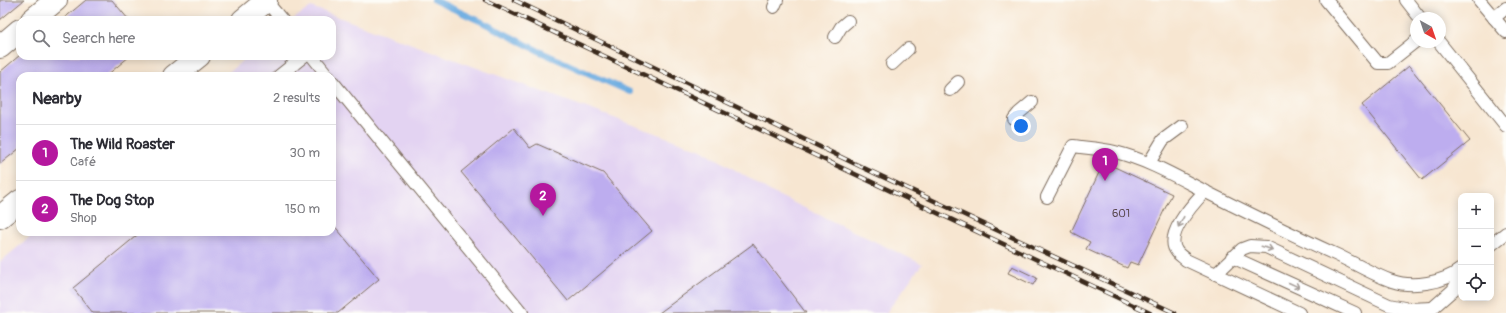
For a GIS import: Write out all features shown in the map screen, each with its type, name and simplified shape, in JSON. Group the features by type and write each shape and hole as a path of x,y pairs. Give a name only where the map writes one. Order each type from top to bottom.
{"street":[{"path":"37,16 56,0"},
{"path":"248,16 266,1"},
{"path":"0,47 16,33"},
{"path":"179,72 194,60"},
{"path":"0,217 16,204"}],"lane":[{"path":"1326,0 1378,63 1388,63 1410,46"},
{"path":"1406,0 1415,12"},
{"path":"1479,0 1506,32"},
{"path":"266,1 279,16"},
{"path":"1494,18 1506,8"},
{"path":"835,37 841,27 848,21"},
{"path":"1444,48 1506,126"},
{"path":"892,64 908,49"},
{"path":"284,72 299,60"},
{"path":"315,60 325,72"},
{"path":"336,86 522,313"},
{"path":"1014,119 1018,113 1032,102"},
{"path":"1150,163 1163,140 1182,126"},
{"path":"1047,197 1073,146 1115,152 1150,163 1392,281 1411,283 1431,282 1448,277 1458,271"},
{"path":"1205,191 1182,218 1173,238 1176,251 1186,260 1299,313"},
{"path":"1494,243 1506,233"},
{"path":"1216,274 1242,249 1250,246 1266,247 1389,305 1408,309 1430,310"},
{"path":"1232,257 1355,313"},
{"path":"1420,313 1430,310 1453,290 1458,282"}],"shaded area":[{"path":"311,7 336,16 298,16"},
{"path":"336,16 704,151 773,193 922,264 886,313 0,313 0,262 31,236 336,236 336,72 229,72 243,60 336,60"}],"building":[{"path":"0,0 24,0 0,20"},
{"path":"86,0 112,0 126,16 67,16"},
{"path":"16,58 16,60 125,60 111,72 16,72 16,151 0,164 0,72"},
{"path":"1409,66 1470,141 1422,180 1362,105"},
{"path":"514,128 530,148 537,144 603,173 652,231 568,301 461,172"},
{"path":"1104,162 1172,194 1138,265 1130,262 1127,268 1086,249 1090,242 1071,232"},
{"path":"336,228 379,279 338,313 93,313 73,288 136,236 336,236"},
{"path":"753,244 806,313 659,313"},
{"path":"1012,266 1037,278 1033,285 1008,273"}],"waterway":[{"path":"434,0 482,22 543,53 630,92"}],"railway":[{"path":"485,0 1150,313"},
{"path":"514,0 868,170 1175,313"}],"place":[{"name":"The Wild Roaster","path":"1105,181"},
{"name":"The Dog Stop","path":"543,216"}]}
